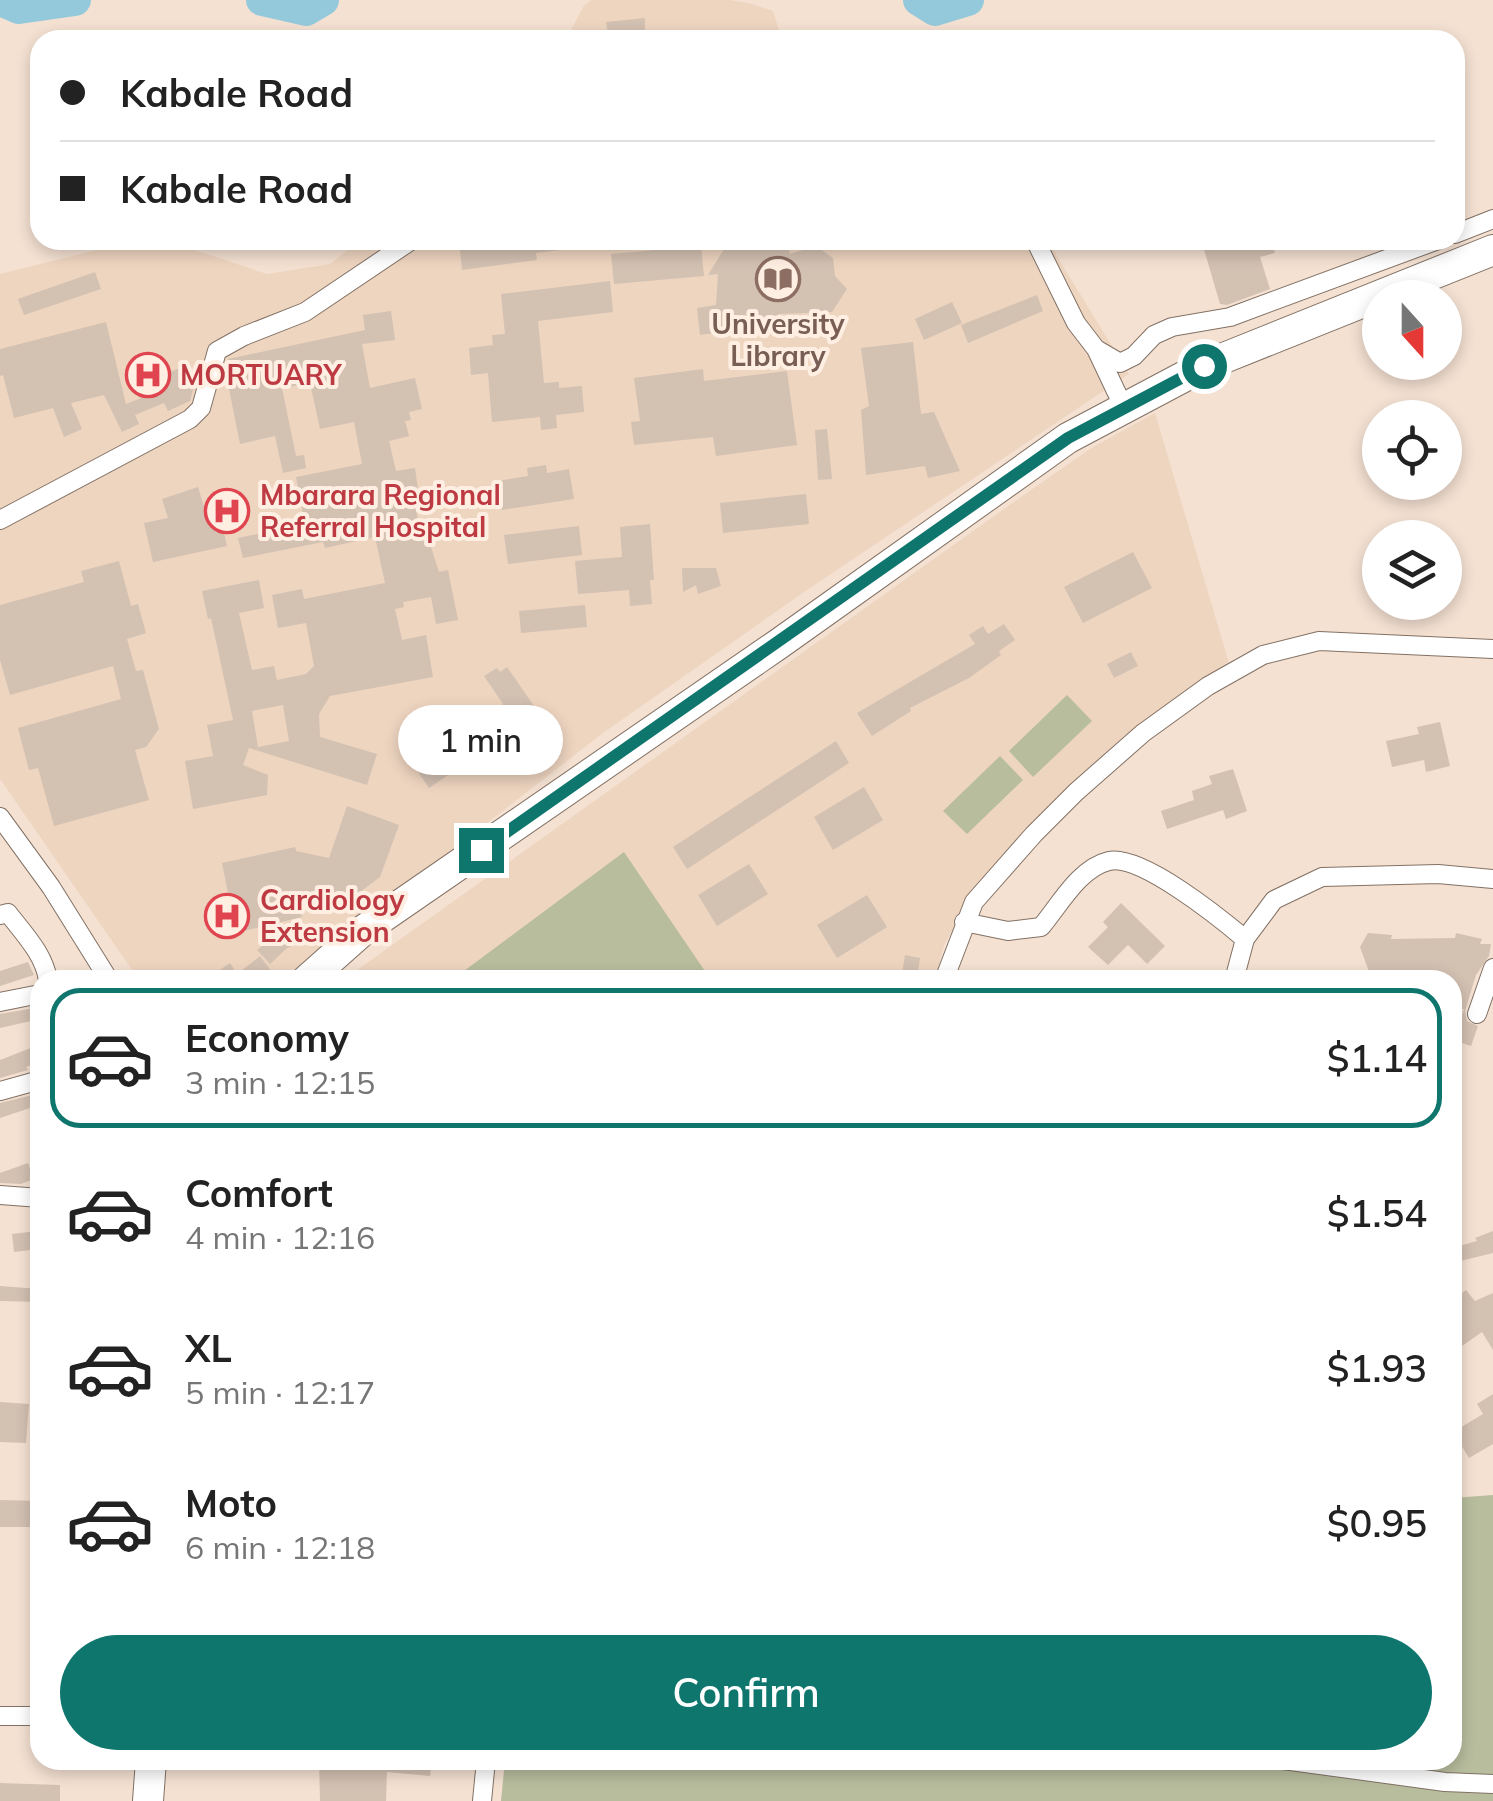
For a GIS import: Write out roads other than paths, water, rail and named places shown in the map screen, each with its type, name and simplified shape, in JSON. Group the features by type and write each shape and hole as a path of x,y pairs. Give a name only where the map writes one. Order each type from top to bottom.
{"main road":[{"path":"318,970 361,932 764,654 1036,460 1124,406 1253,345 1493,250"},
{"path":"148,1801 150,1770"}],"street":[{"path":"1465,230 1493,219"},
{"path":"0,520 190,419 201,408 217,351 305,312 397,250"},
{"path":"1040,250 1124,406"},
{"path":"1096,350 1120,364 1134,356 1154,334 1230,317 1411,250"},
{"path":"947,970 974,902 1076,792 1195,695 1263,655 1319,641 1493,649"},
{"path":"0,817 103,970"},
{"path":"964,922 1008,932 1041,927 1080,880 1109,861 1152,873 1204,906 1245,939"},
{"path":"1237,970 1245,939 1274,900 1322,876 1438,874 1493,878"},
{"path":"0,915 8,914 36,948 46,970"},
{"path":"1477,1014 1493,968"},
{"path":"0,1002 30,996"},
{"path":"0,1091 30,1083"},
{"path":"0,1195 30,1197"},
{"path":"0,1716 30,1716"},
{"path":"482,1801 485,1770"},
{"path":"1335,1770 1443,1791 1493,1784"}],"waterway":[{"path":"0,0 19,8 75,0"},
{"path":"262,0 306,10 323,0"},
{"path":"919,0 935,10 968,0"}],"place":[{"name":"University Library","path":"778,279"},
{"name":"MORTUARY","path":"148,375"},
{"name":"Mbarara Regional Referral Hospital","path":"227,511"},
{"name":"Cardiology Extension","path":"227,916"}]}
